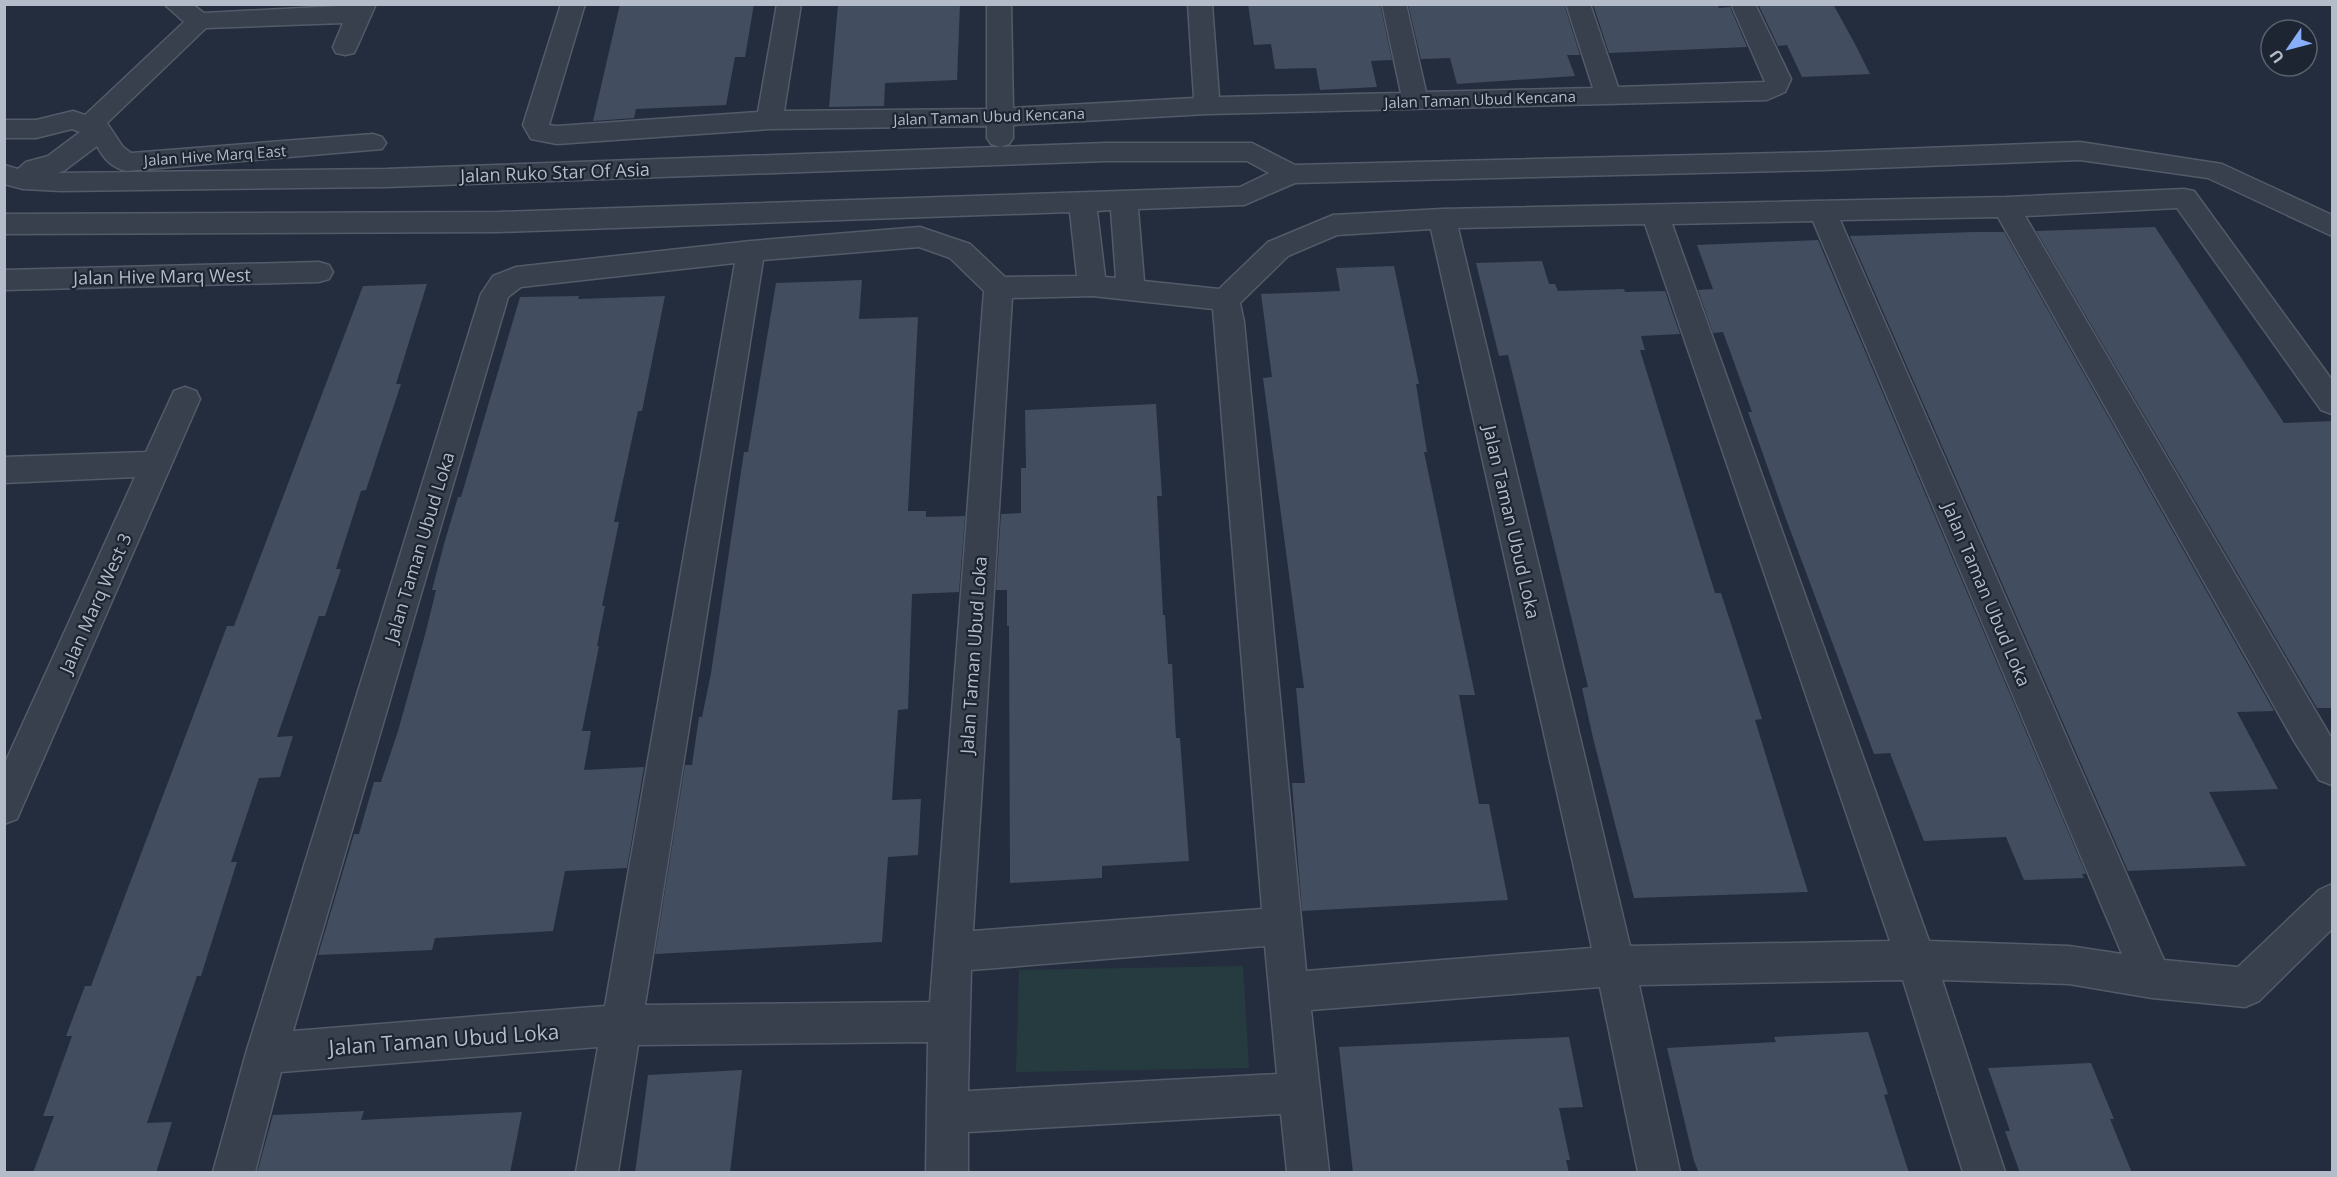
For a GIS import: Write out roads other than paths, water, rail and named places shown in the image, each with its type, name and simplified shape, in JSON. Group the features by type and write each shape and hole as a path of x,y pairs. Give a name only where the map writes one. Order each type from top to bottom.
{"street":[{"path":"176,4 199,21"},
{"name":"Jalan Taman Ubud Kencana","path":"573,4 536,125 540,133 557,135 770,120 1001,117 1207,106 1608,94 1767,92 1776,87 1778,79 1743,4"},
{"path":"770,120 789,4"},
{"path":"999,4 1001,155"},
{"path":"1200,4 1207,106"},
{"path":"1394,4 1415,101"},
{"path":"1578,4 1608,94"},
{"path":"17,180 56,164 87,125 199,21 361,10 345,47"},
{"path":"4,129 87,125"},
{"name":"Jalan Hive Marq East","path":"87,125 126,162 373,143"},
{"path":"4,224 498,222 1104,201 1244,196 1291,174 1823,161 2080,151 2213,170 2332,226"},
{"path":"1092,286 1104,201 1106,152"},
{"name":"Jalan Ruko Star Of Asia","path":"17,180 61,182 386,178 1106,152 1252,153 1291,174"},
{"path":"1226,300 1278,249 1333,225 1442,219 2006,207 2184,198 2332,402"},
{"path":"1104,201 1131,290"},
{"path":"2006,207 2306,730 2332,768"},
{"name":"Jalan Taman Ubud Loka","path":"1822,211 2152,978"},
{"path":"1655,215 1916,960 1984,1173"},
{"name":"Jalan Taman Ubud Loka","path":"1442,219 1616,966 1659,1173"},
{"name":"Jalan Taman Ubud Loka","path":"234,1173 266,1053 495,294 503,283 516,277 751,251 920,237 960,250 998,288 952,952 948,1022 947,1173"},
{"path":"597,1173 751,251"},
{"name":"Jalan Hive Marq West","path":"4,280 319,272"},
{"path":"998,288 1092,286 1226,300"},
{"path":"1226,300 1230,322 1288,992 1308,1173"},
{"name":"Jalan Marq West 3","path":"4,807 185,399"},
{"path":"4,470 157,464"},
{"path":"1288,992 1616,966 1916,960 2069,965 2152,978 2245,987 2332,903"},
{"path":"952,952 1282,926"},
{"name":"Jalan Taman Ubud Loka","path":"266,1053 622,1025 948,1022"},
{"path":"948,1113 1300,1093"}]}
